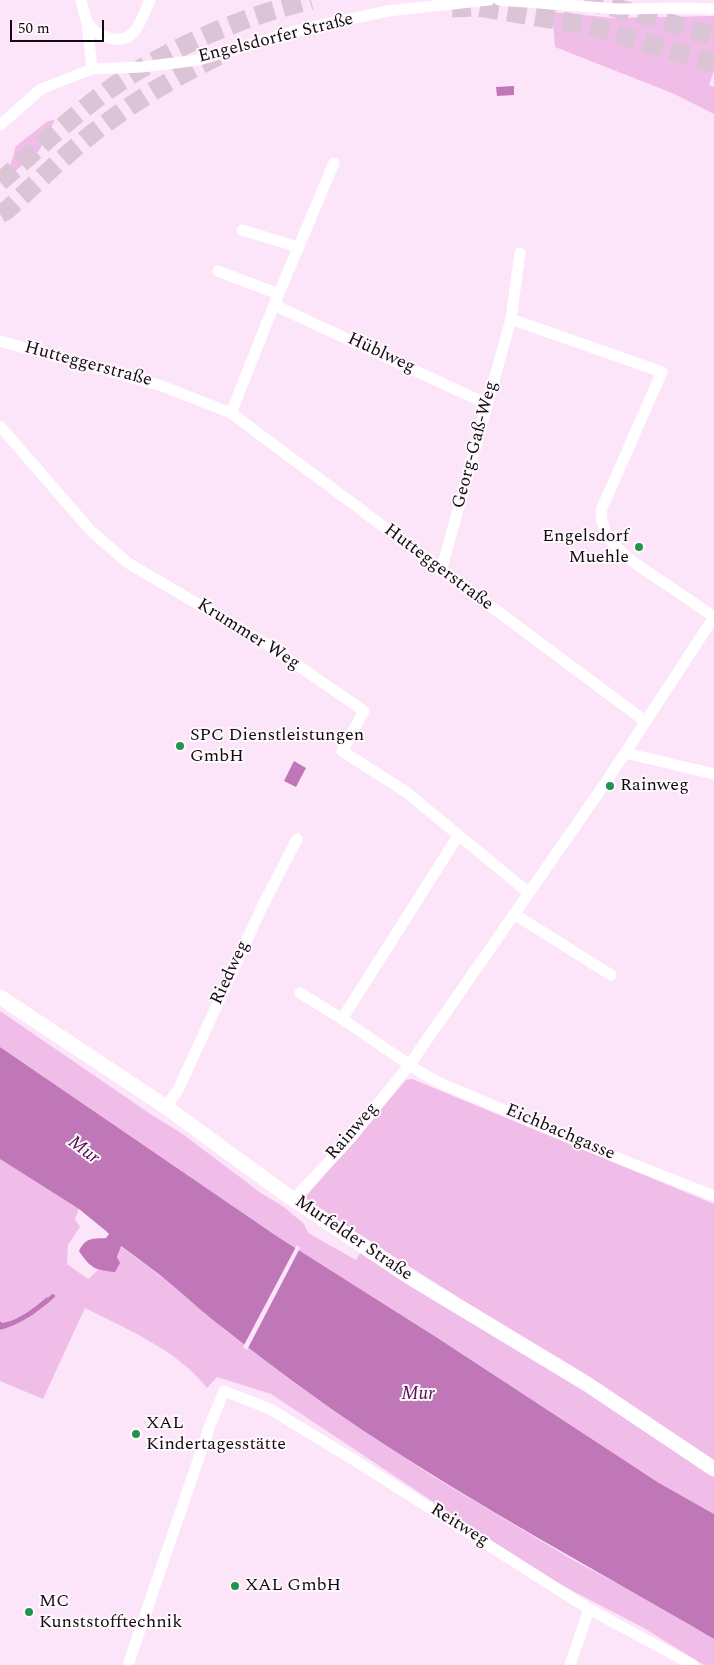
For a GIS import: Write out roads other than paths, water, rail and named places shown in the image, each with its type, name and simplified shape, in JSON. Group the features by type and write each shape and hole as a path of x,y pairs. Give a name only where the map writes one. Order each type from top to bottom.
{"street":[{"path":"81,0 87,23 92,69"},
{"path":"87,23 95,33 112,39 122,40 134,33 150,0"},
{"name":"Engelsdorfer Straße","path":"0,125 41,89 92,69 142,67 199,60 295,31 388,11 488,0"},
{"path":"499,0 714,9"},
{"path":"231,413 334,163"},
{"path":"242,230 298,247"},
{"name":"Georg-Gaß-Weg","path":"441,571 511,320 520,254"},
{"name":"Hüblweg","path":"218,271 487,404"},
{"name":"Rainweg","path":"294,1199 350,1139 410,1064 625,753 714,617 626,557 607,534 603,525 602,508 662,372 511,320"},
{"name":"Hutteggerstraße","path":"0,341 162,386 231,413 645,721"},
{"name":"Krummer Weg","path":"0,426 91,531 128,563 271,647 364,711 342,751 406,792 529,893"},
{"path":"625,753 714,774"},
{"path":"342,1019 458,836"},
{"name":"Riedweg","path":"166,1107 178,1090 262,906 297,839"},
{"path":"514,914 611,975"},
{"path":"300,993 410,1064"},
{"name":"Murfelder Straße","path":"0,997 166,1107 294,1199 408,1276 587,1384 714,1469"},
{"name":"Eichbachgasse","path":"410,1064 420,1072 440,1082 625,1161 714,1196"},
{"name":"Reitweg","path":"128,1665 210,1425 224,1390 270,1409 589,1608 693,1665"},
{"path":"570,1665 589,1608"}],"water":[{"path":"514,86 514,95 497,96 496,87"},
{"path":"294,761 306,768 296,787 284,781"},
{"name":"Mur","path":"0,1047 278,1237 436,1337 659,1483 714,1514 714,1639 492,1511 361,1429 260,1356 121,1246 117,1257 120,1263 115,1272 94,1268 90,1265 79,1251 82,1246 87,1241 106,1238 109,1234 79,1209 0,1159"},
{"path":"47,1297 50,1301 33,1314 20,1322 0,1330 0,1321 2,1323 8,1322 20,1317"}],"waterway":[{"path":"46,1302 53,1296"}],"tunnel":[{"path":"0,182 91,103 123,80 167,54 214,32 262,14 311,0"},
{"path":"584,0 651,17 714,37"},
{"path":"452,8 478,7 586,25 714,63"},
{"path":"0,214 108,122 139,100 171,81 221,55"}],"place":[{"name":"Engelsdorf Muehle","path":"639,547"},
{"name":"SPC Dienstleistungen GmbH","path":"180,746"},
{"name":"Rainweg","path":"610,786"},
{"name":"XAL Kindertagesstätte","path":"136,1434"},
{"name":"XAL GmbH","path":"235,1586"},
{"name":"MC Kunststofftechnik","path":"29,1612"}]}
